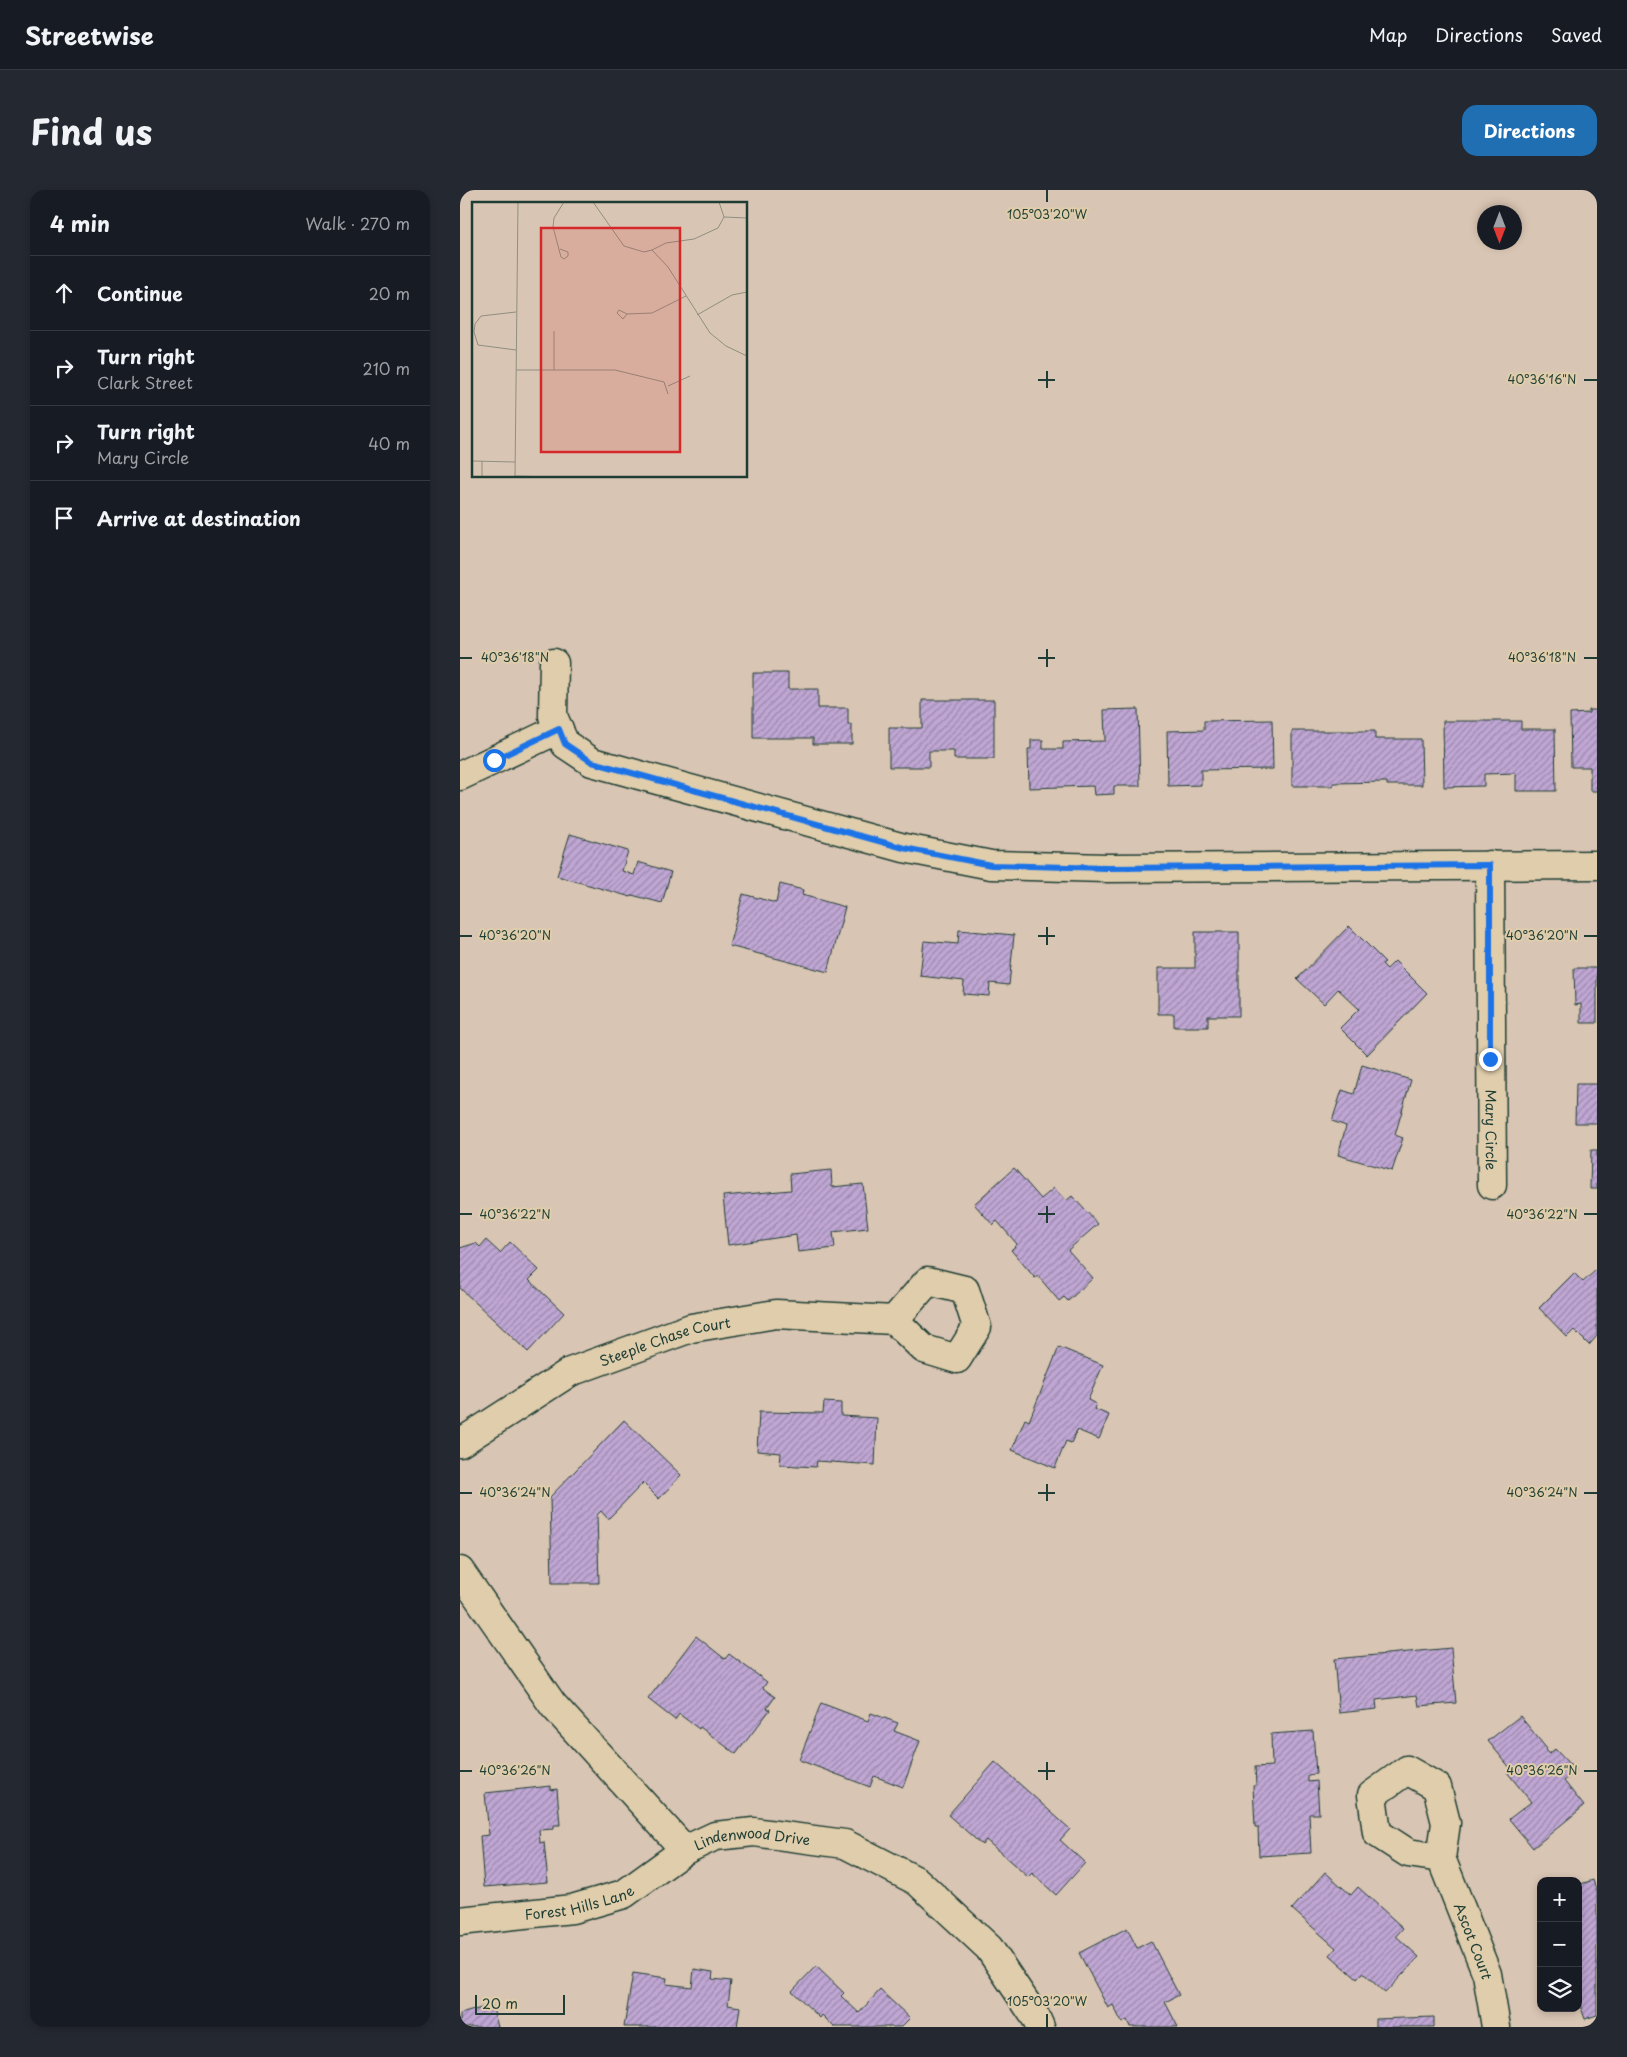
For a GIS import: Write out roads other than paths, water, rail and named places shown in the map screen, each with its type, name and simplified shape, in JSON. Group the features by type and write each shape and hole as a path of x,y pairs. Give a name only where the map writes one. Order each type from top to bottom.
{"street":[{"path":"554,663 553,716 565,744 592,762 904,848 991,865 1117,868 1597,864"},
{"path":"460,776 559,729"},
{"name":"Mary Circle","path":"1490,865 1492,1185"},
{"name":"Steeple Chase Court","path":"460,1443 570,1372 691,1328 776,1314 894,1320"},
{"name":"Lindenwood Drive","path":"460,1571 553,1705 684,1850 716,1836 754,1832 845,1844 917,1881 989,1948 1036,2018 1040,2027"},
{"name":"Forest Hills Lane","path":"460,1921 572,1910 624,1894 684,1850"},
{"name":"Ascot Court","path":"1441,1858 1487,1974 1496,2027"}]}
